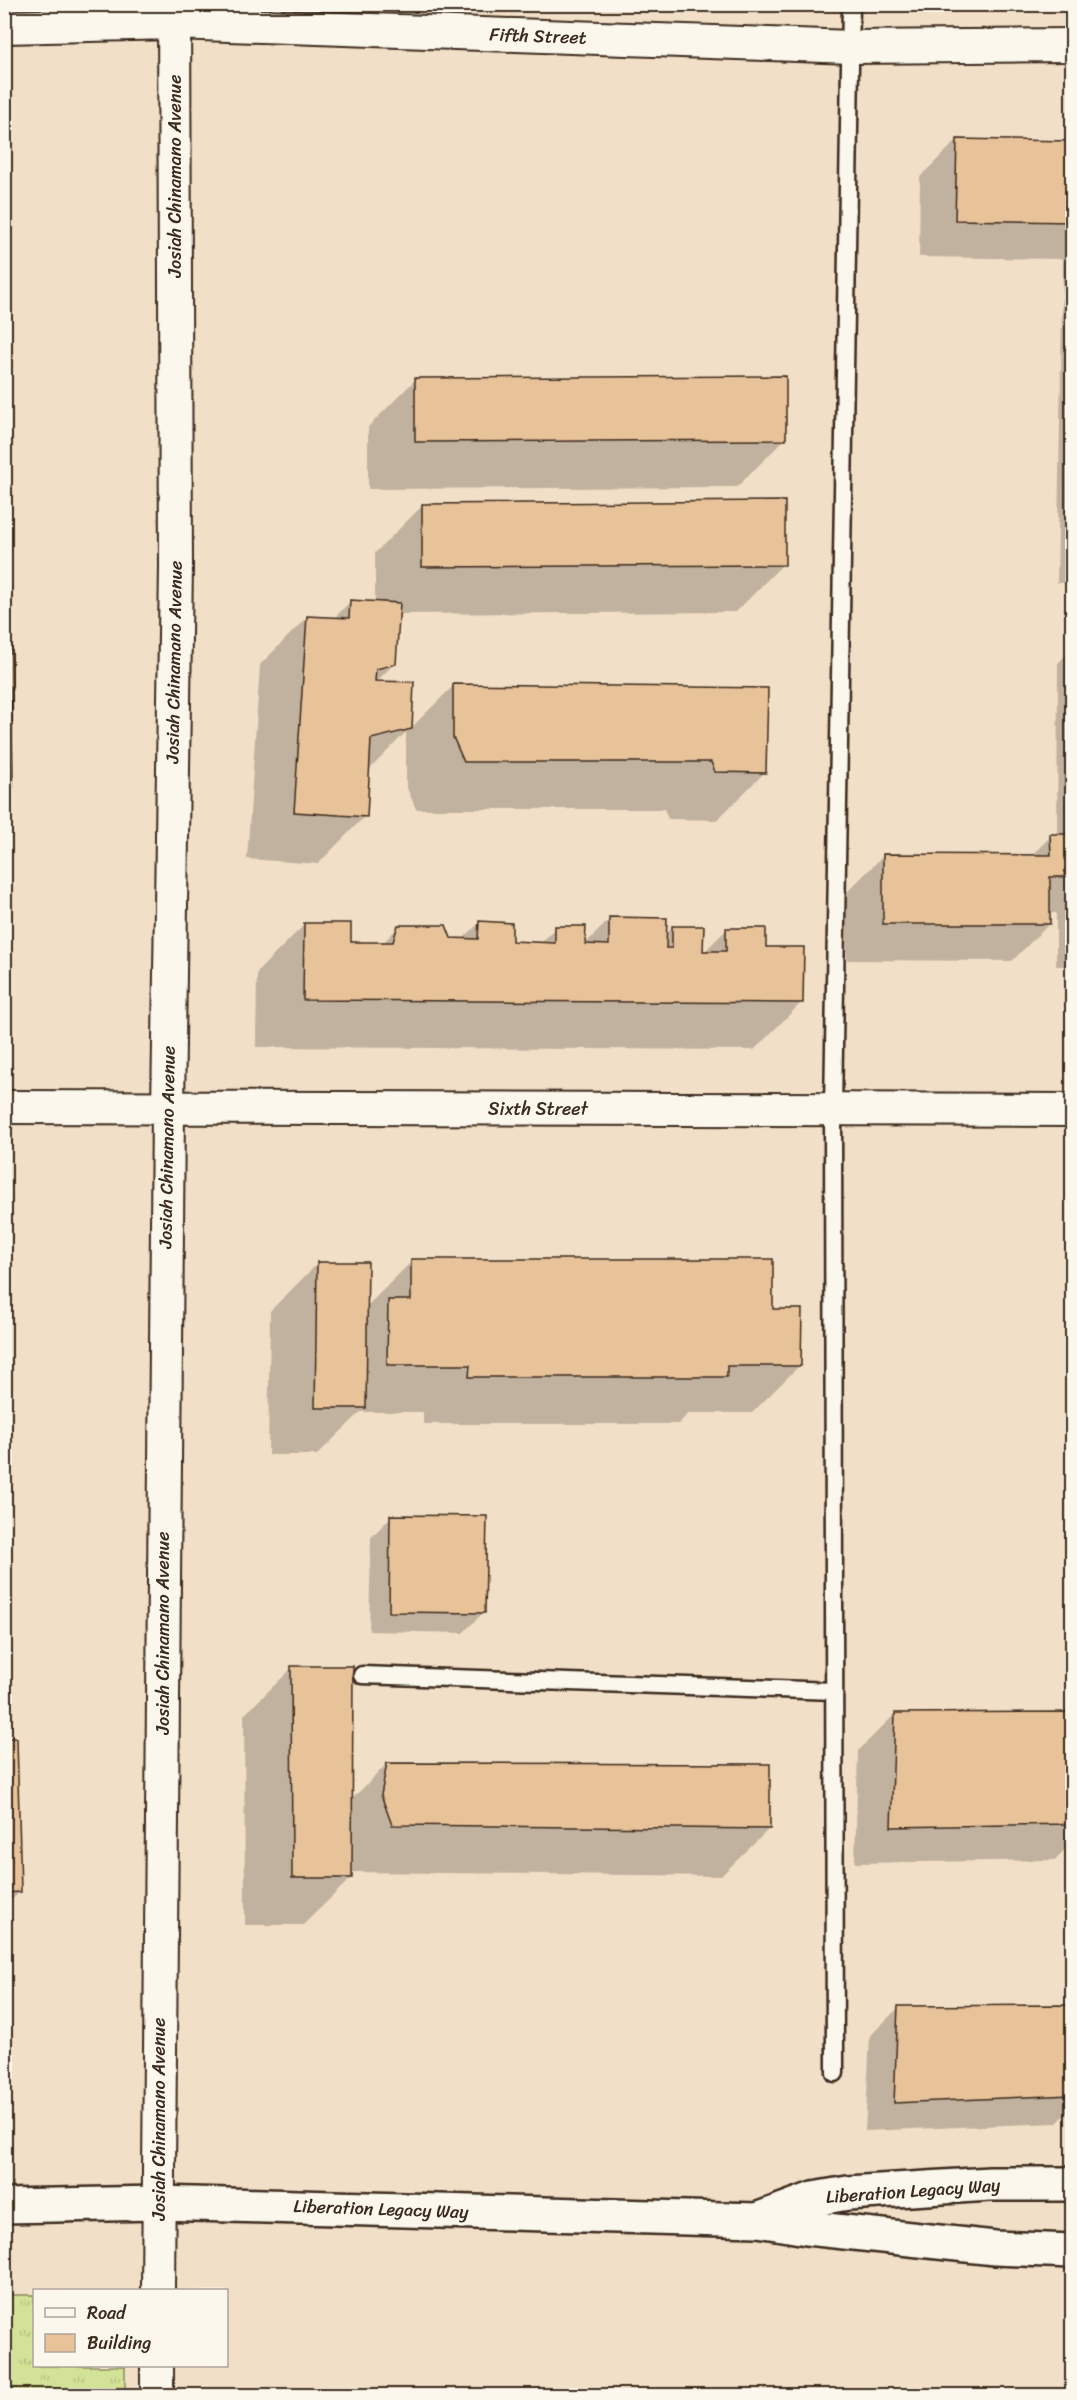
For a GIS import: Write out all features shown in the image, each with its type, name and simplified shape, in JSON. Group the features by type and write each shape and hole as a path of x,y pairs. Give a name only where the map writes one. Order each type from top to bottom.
{"main road":[{"name":"Liberation Legacy Way","path":"758,2220 813,2199 848,2193 990,2184 1072,2184"},
{"name":"Liberation Legacy Way","path":"4,2206 158,2203 758,2220 807,2228 996,2248 1072,2251"}],"street":[{"name":"Fifth Street","path":"4,27 174,14 852,46 1072,45"},
{"name":"Josiah Chinamano Avenue","path":"158,2289 168,1109 176,566 174,14"},
{"name":"Sixth Street","path":"4,1107 1072,1110"},
{"path":"157,2367 157,2396"}],"lane":[{"path":"835,2073 833,1109 851,4"},
{"path":"362,1675 834,1691"}],"shaded area":[{"path":"5,5 1072,5 1072,2395 5,2396"}],"green space":[{"path":"5,2295 33,2295 33,2367 125,2367 125,2395 5,2395"}],"building":[{"path":"957,139 1072,141 1072,222 955,220"},
{"path":"786,376 786,440 415,442 415,378"},
{"path":"785,501 785,565 422,567 422,504"},
{"path":"10,600 13,787 4,800 4,601"},
{"path":"350,600 400,603 396,664 376,669 375,681 414,682 412,729 371,739 367,817 294,812 307,616 349,618"},
{"path":"453,684 768,688 766,773 715,772 711,762 464,762 453,737"},
{"path":"1050,834 1072,834 1072,877 1050,877 1050,924 883,924 883,854 1051,855"},
{"path":"609,917 667,918 666,948 672,948 672,926 704,926 703,951 726,951 726,928 766,928 766,947 804,947 803,1003 303,1000 304,923 351,923 351,942 393,942 398,925 446,925 451,938 478,939 479,921 512,923 512,941 555,943 555,926 586,926 585,944 609,945"},
{"path":"411,1259 773,1259 773,1309 802,1309 801,1366 727,1366 727,1377 469,1377 470,1365 387,1365 388,1300 411,1300"},
{"path":"317,1262 368,1262 366,1408 315,1408"},
{"path":"390,1515 487,1516 485,1613 389,1612"},
{"path":"291,1666 353,1666 352,1878 292,1878"},
{"path":"1072,1712 1072,1824 891,1827 895,1713"},
{"path":"4,1738 17,1738 21,1892 4,1893"},
{"path":"387,1763 770,1764 770,1829 392,1825 381,1795"},
{"path":"1072,2005 1072,2095 894,2103 898,2006"}]}
